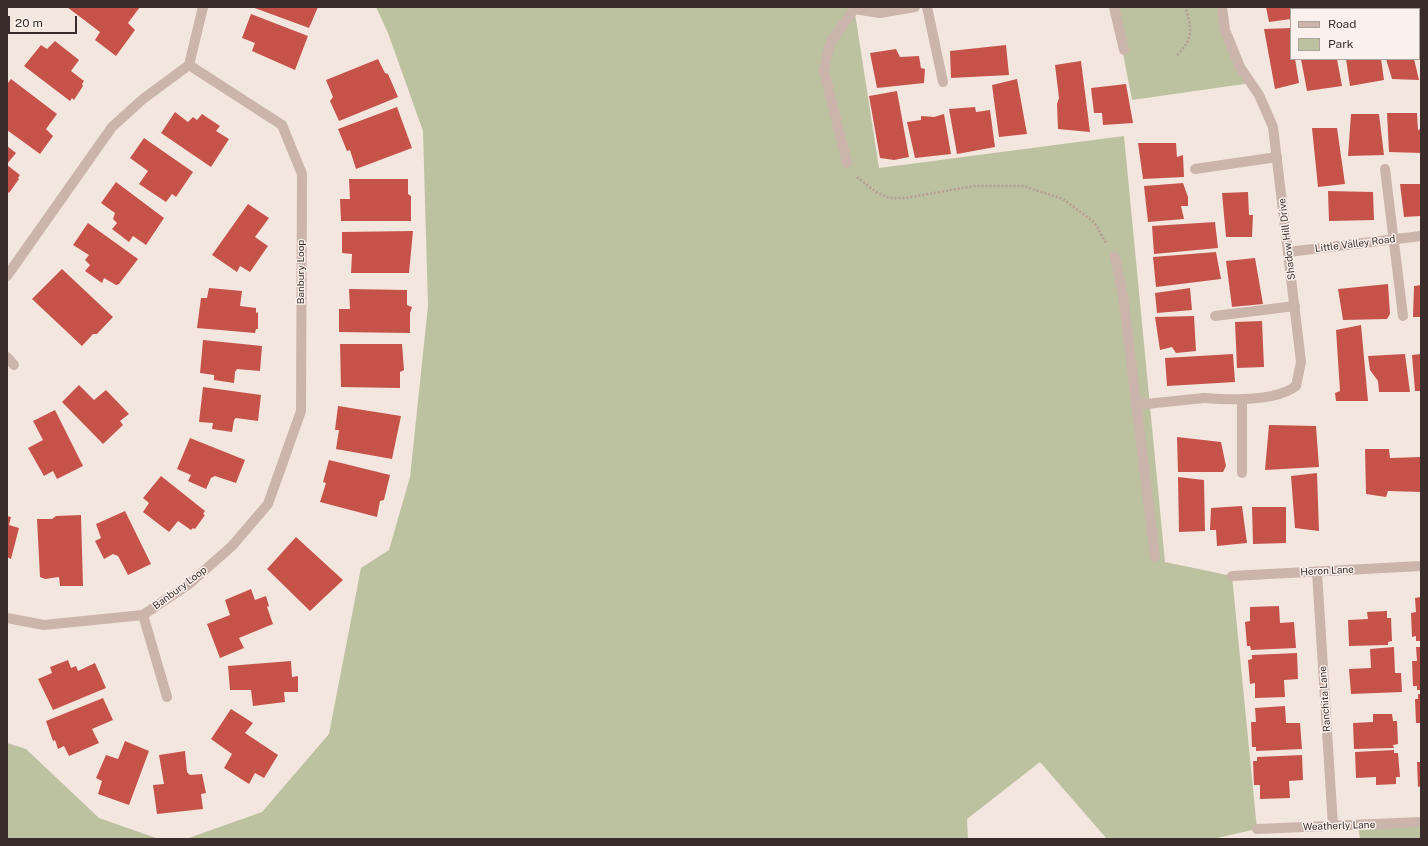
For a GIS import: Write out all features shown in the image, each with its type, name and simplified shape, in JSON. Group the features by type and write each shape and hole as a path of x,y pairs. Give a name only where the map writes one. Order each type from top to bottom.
{"street":[{"path":"7,276 112,127 143,99 189,65 202,7"},
{"path":"847,163 824,71 830,43 854,8 880,13 915,7"},
{"path":"927,7 943,82"},
{"path":"1114,7 1124,50"},
{"name":"Shadow Hill Drive","path":"1136,405 1204,398 1242,400 1290,391 1296,386 1301,362 1273,127 1259,95 1240,67 1225,30 1222,7"},
{"name":"Banbury Loop","path":"7,618 44,625 143,615 189,584 227,551 268,504 301,411 302,174 282,125 189,65"},
{"path":"1196,169 1277,157"},
{"path":"1385,169 1403,316"},
{"name":"Little Valley Road","path":"1288,252 1421,236"},
{"path":"1115,257 1123,295 1155,557"},
{"path":"1215,316 1295,306"},
{"path":"7,357 14,365"},
{"path":"1242,400 1242,473"},
{"name":"Heron Lane","path":"1232,576 1421,566"},
{"name":"Ranchita Lane","path":"1317,572 1333,826"},
{"path":"143,615 167,697"},
{"name":"Weatherly Lane","path":"1257,829 1421,822"}],"path":[{"path":"1177,55 1187,46 1192,27 1185,7"},
{"path":"847,163 859,180 876,192 889,198 905,198 974,186 1023,186 1063,199 1094,222 1115,257"}],"green space":[{"path":"376,7 854,7 879,168 1124,136 1165,562 1232,576 1257,829 1212,839 1107,839 1040,762 967,819 968,839 186,839 262,812 329,734 361,568 389,550 410,477 428,306 423,131 388,33"},
{"path":"1114,7 1222,7 1225,30 1251,83 1132,100"},
{"path":"7,743 26,749 99,818 159,839 7,839"},
{"path":"1421,822 1421,839 1360,839 1358,825"}],"building":[{"path":"67,7 140,7 128,23 135,30 116,56 95,40 100,32"},
{"path":"252,7 318,7 309,28"},
{"path":"1266,7 1314,7 1290,8 1290,19 1269,22"},
{"path":"1351,7 1387,7 1387,8"},
{"path":"251,14 308,36 295,70 252,51 255,43 242,38"},
{"path":"1290,28 1290,60 1295,60 1299,83 1275,89 1264,29"},
{"path":"55,41 79,60 71,71 84,81 82,84 83,86 74,100 72,98 70,101 24,66 41,45 47,49"},
{"path":"1006,45 1009,75 951,78 950,51"},
{"path":"896,49 900,57 919,56 921,68 925,69 924,83 877,88 870,53"},
{"path":"378,59 385,73 388,74 398,97 339,121 330,101 333,97 326,80"},
{"path":"1301,60 1337,60 1342,86 1307,91"},
{"path":"1346,60 1381,60 1384,80 1350,86"},
{"path":"1386,60 1414,60 1419,80 1392,79"},
{"path":"1081,61 1090,132 1058,129 1057,104 1059,98 1055,65"},
{"path":"11,79 57,114 46,129 53,136 40,154 7,130 7,84"},
{"path":"1017,79 1027,134 999,137 992,85"},
{"path":"1126,84 1133,123 1103,125 1102,113 1094,113 1091,88"},
{"path":"897,91 909,157 894,160 880,158 869,96"},
{"path":"397,107 412,148 356,169 350,150 347,151 338,129"},
{"path":"975,107 976,112 990,110 995,147 957,154 949,109"},
{"path":"175,112 188,122 193,117 197,120 202,114 220,126 216,131 229,139 211,167 161,133"},
{"path":"1387,113 1417,113 1418,130 1421,129 1421,153 1389,152"},
{"path":"944,114 951,154 915,158 907,122 921,120 921,116 934,117"},
{"path":"1351,114 1379,114 1384,155 1348,156"},
{"path":"1312,128 1337,128 1345,184 1318,187"},
{"path":"144,138 193,172 176,197 172,194 166,202 139,184 148,171 130,158"},
{"path":"1138,143 1176,143 1177,157 1183,155 1184,177 1143,179"},
{"path":"7,146 16,153 7,164"},
{"path":"7,165 20,175 18,178 19,179 9,193 7,191"},
{"path":"349,179 408,179 408,194 411,196 411,221 341,221 340,199 350,199"},
{"path":"116,182 164,218 146,245 133,236 129,242 112,229 117,223 113,219 115,213 101,203"},
{"path":"1183,183 1188,197 1188,206 1181,206 1184,219 1148,222 1144,186"},
{"path":"1400,184 1421,184 1421,216 1404,217"},
{"path":"1328,191 1373,192 1374,220 1329,221"},
{"path":"1248,192 1249,215 1253,215 1252,237 1226,237 1222,193"},
{"path":"248,204 269,218 255,237 268,246 250,272 240,266 237,272 212,255"},
{"path":"1215,222 1218,248 1154,254 1152,226"},
{"path":"88,223 138,259 119,284 116,285 104,278 102,283 85,271 90,265 85,260 89,255 73,245"},
{"path":"413,231 409,273 351,273 352,254 342,253 342,232"},
{"path":"1216,252 1221,279 1156,287 1153,257"},
{"path":"1255,258 1263,304 1232,307 1226,261"},
{"path":"62,269 113,317 97,334 93,334 82,346 32,299"},
{"path":"1388,284 1390,314 1387,319 1343,320 1338,289"},
{"path":"1421,285 1421,317 1413,317 1414,286"},
{"path":"209,288 242,291 240,306 256,308 256,313 258,312 258,329 256,329 255,333 197,328 201,298 207,298"},
{"path":"1190,288 1192,310 1157,313 1155,293"},
{"path":"349,289 407,290 407,305 412,307 410,313 410,333 339,332 339,309 350,309"},
{"path":"1194,316 1196,351 1176,353 1172,347 1160,350 1155,317"},
{"path":"1262,321 1264,367 1237,368 1235,322"},
{"path":"1361,325 1368,401 1336,401 1335,393 1340,391 1336,330"},
{"path":"203,340 262,346 260,371 237,369 235,372 234,383 214,380 214,375 200,373"},
{"path":"340,344 402,344 404,370 400,372 400,388 341,387"},
{"path":"1233,354 1235,382 1167,386 1165,358"},
{"path":"1405,354 1410,392 1379,392 1378,381 1370,370 1368,356"},
{"path":"1421,354 1421,391 1415,391 1412,355"},
{"path":"79,385 94,400 106,390 129,414 120,421 123,425 103,444 62,402"},
{"path":"203,387 261,395 258,421 236,418 234,420 232,432 212,429 213,423 199,422"},
{"path":"338,406 401,416 392,459 336,449 339,430 335,430"},
{"path":"55,410 83,466 57,479 53,471 44,476 28,448 43,440 33,421"},
{"path":"1269,425 1316,426 1319,467 1265,470"},
{"path":"1177,437 1221,442 1226,466 1223,472 1178,472"},
{"path":"190,438 245,460 236,483 215,476 211,478 206,489 188,481 191,475 177,469"},
{"path":"1365,449 1389,449 1390,458 1421,457 1421,492 1388,491 1386,497 1366,494"},
{"path":"329,460 390,475 384,500 380,501 377,517 320,502 326,483 323,482"},
{"path":"1317,473 1319,531 1295,528 1291,476"},
{"path":"161,476 205,511 203,514 205,515 195,529 193,528 191,530 178,521 169,532 143,512 149,503 143,498"},
{"path":"1178,477 1204,480 1205,531 1179,532"},
{"path":"1242,506 1247,543 1217,546 1216,530 1210,530 1211,508"},
{"path":"1252,507 1286,507 1286,543 1253,544"},
{"path":"125,511 151,564 128,575 118,556 113,554 104,559 95,541 101,538 96,524"},
{"path":"81,515 83,586 60,586 59,577 45,579 40,577 37,519 52,519 56,516"},
{"path":"7,516 11,517 9,525 19,528 11,559 7,557"},
{"path":"296,537 343,580 310,611 267,569"},
{"path":"251,589 255,600 266,596 269,606 267,607 273,624 239,638 244,648 220,658 207,624 230,615 225,600"},
{"path":"1421,597 1421,641 1416,641 1416,636 1412,637 1411,613 1416,612 1415,598"},
{"path":"1279,606 1280,623 1294,622 1296,648 1251,650 1250,646 1247,646 1245,622 1250,621 1250,607"},
{"path":"1387,611 1387,618 1391,618 1392,641 1388,642 1388,645 1349,646 1348,620 1368,619 1367,612"},
{"path":"1394,647 1395,673 1401,673 1402,692 1351,694 1349,669 1371,668 1370,649"},
{"path":"1416,647 1421,647 1421,690 1417,690 1417,686 1413,686 1412,661 1417,661"},
{"path":"1297,653 1298,679 1284,680 1285,697 1255,698 1255,683 1250,684 1248,660 1252,659 1252,655"},
{"path":"68,660 71,668 76,666 78,671 95,663 106,688 53,710 38,679 52,673 50,667"},
{"path":"291,661 292,677 298,676 298,692 284,692 285,702 253,706 251,690 230,690 228,666"},
{"path":"1418,694 1421,694 1421,723 1416,723 1415,699 1418,699"},
{"path":"103,698 113,720 92,729 99,743 69,756 64,746 58,749 55,740 53,741 46,721"},
{"path":"1285,706 1286,723 1300,723 1302,749 1256,751 1256,747 1252,747 1251,722 1256,722 1255,708"},
{"path":"231,709 253,723 245,733 278,755 264,778 255,773 249,784 224,768 232,754 211,739"},
{"path":"1373,714 1392,714 1393,721 1397,721 1398,744 1393,745 1394,748 1354,749 1353,723 1373,722"},
{"path":"125,741 149,751 129,805 98,794 102,781 96,778 106,755 118,759"},
{"path":"1394,750 1394,753 1398,753 1400,777 1396,777 1396,784 1376,785 1376,777 1356,778 1355,752"},
{"path":"185,751 187,772 190,775 202,774 206,793 201,794 203,809 157,814 153,785 164,784 159,755"},
{"path":"1302,755 1303,780 1289,781 1290,798 1260,799 1260,785 1254,785 1253,761 1257,761 1257,757"},
{"path":"1417,762 1421,762 1421,786 1418,787"}]}
